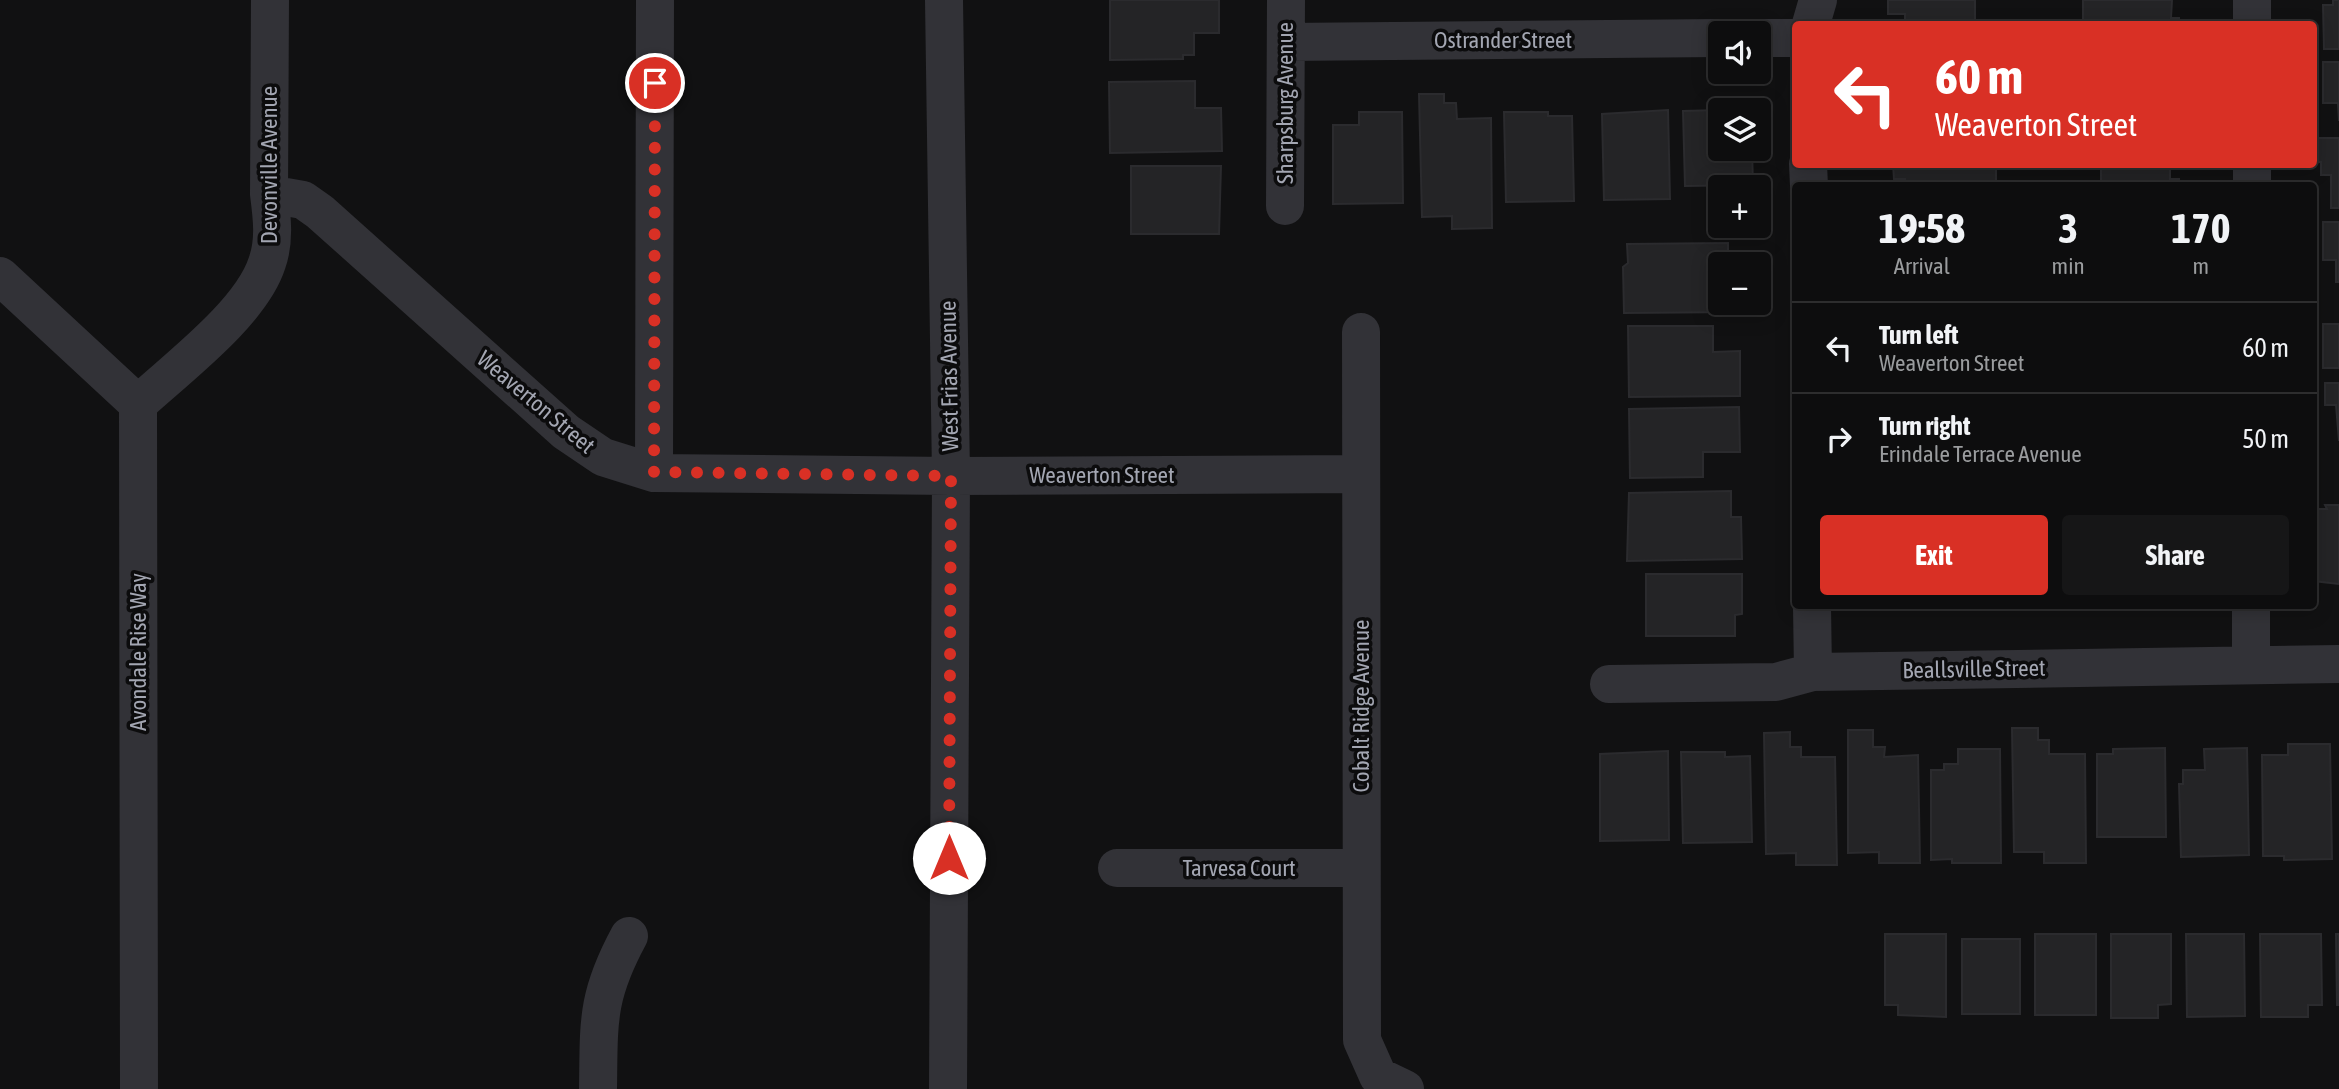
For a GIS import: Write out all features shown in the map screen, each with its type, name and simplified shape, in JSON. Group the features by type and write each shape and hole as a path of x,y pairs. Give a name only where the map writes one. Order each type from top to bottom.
{"street":[{"name":"Devonville Avenue","path":"138,404 242,307 259,283 271,247 270,0"},
{"path":"654,472 655,0"},
{"name":"West Frias Avenue","path":"944,0 951,476 948,1089"},
{"name":"Sharpsburg Avenue","path":"1285,206 1286,0"},
{"path":"1812,21 1818,0"},
{"path":"2252,0 2252,21"},
{"name":"Ostrander Street","path":"1286,42 1708,38"},
{"path":"1771,38 1792,38"},
{"name":"Weaverton Street","path":"269,194 303,200 320,212 566,432 603,457 654,472 951,476 1361,474"},
{"path":"0,276 138,404"},
{"name":"Cobalt Ridge Avenue","path":"1361,332 1362,1040 1392,1083"},
{"name":"Avondale Rise Way","path":"138,404 139,1089"},
{"path":"1812,609 1813,673"},
{"path":"2251,609 2251,664"},
{"name":"Beallsville Street","path":"1609,684 1776,682 1813,673 2339,664"},
{"name":"Tarvesa Court","path":"1117,869 1361,869"},
{"path":"598,1089 598,1024 603,993 611,969 629,936"}],"building":[{"path":"1110,0 1219,0 1219,33 1194,33 1194,55 1183,55 1183,59 1110,60"},
{"path":"1888,0 1975,0 1975,21 1905,21 1905,14 1888,14"},
{"path":"2083,0 2172,0 2171,18 2179,18 2179,21 2083,21"},
{"path":"2333,0 2339,0 2339,49 2324,49 2323,5 2333,5"},
{"path":"2323,62 2339,62 2339,121 2338,103 2323,103"},
{"path":"1195,81 1195,108 1221,108 1222,151 1110,153 1109,82"},
{"path":"1419,94 1444,94 1444,103 1456,103 1457,119 1491,118 1492,228 1452,229 1452,216 1422,217"},
{"path":"1668,110 1670,199 1604,200 1602,114"},
{"path":"1708,110 1708,161 1752,161 1753,175 1708,175 1708,186 1685,186 1683,111"},
{"path":"1359,112 1402,112 1403,203 1333,204 1333,125 1359,125"},
{"path":"1504,112 1548,112 1548,116 1572,116 1574,201 1506,202"},
{"path":"2317,138 2339,138 2339,208 2331,208 2331,175 2321,175 2321,162 2317,162"},
{"path":"1131,166 1221,166 1219,234 1131,234"},
{"path":"1893,168 1996,168 1996,182 1905,182 1905,179 1894,179"},
{"path":"2101,168 2170,168 2170,179 2179,179 2179,182 2101,182"},
{"path":"2323,222 2339,222 2339,282 2336,282 2336,260 2323,260"},
{"path":"1728,243 1728,252 1708,252 1708,312 1624,313 1623,267 1628,263 1627,244"},
{"path":"2323,324 2339,324 2339,368 2323,368"},
{"path":"1628,326 1713,326 1713,352 1740,351 1740,396 1629,397"},
{"path":"2325,383 2339,383 2339,441 2336,405 2325,405"},
{"path":"1739,407 1740,452 1703,452 1703,477 1630,478 1629,409"},
{"path":"1731,491 1731,517 1741,517 1742,559 1627,561 1629,493"},
{"path":"2325,505 2339,505 2339,584 2317,581 2317,509 2327,509"},
{"path":"1646,574 1742,574 1742,614 1735,615 1735,636 1646,636"},
{"path":"2012,728 2038,728 2038,740 2049,740 2049,754 2085,754 2086,863 2044,863 2044,852 2014,852"},
{"path":"1848,730 1873,730 1873,747 1885,747 1884,757 1918,755 1920,863 1879,863 1879,852 1848,853"},
{"path":"1790,732 1790,747 1801,747 1801,757 1835,757 1837,865 1796,865 1796,853 1766,854 1764,733"},
{"path":"2288,744 2330,744 2332,859 2284,860 2284,856 2263,856 2262,755 2288,755"},
{"path":"2165,748 2166,837 2097,837 2097,754 2113,754 2113,749"},
{"path":"2247,748 2249,855 2181,857 2179,784 2183,784 2183,770 2205,770 2204,749"},
{"path":"1958,749 2000,749 2001,863 1931,860 1931,770 1944,770 1944,764 1958,764"},
{"path":"1668,751 1669,840 1600,841 1600,754"},
{"path":"1681,752 1725,752 1725,757 1750,756 1752,842 1683,843"},
{"path":"1885,934 1946,934 1946,1017 1898,1015 1898,1005 1885,1005"},
{"path":"2035,934 2096,934 2096,1015 2035,1015"},
{"path":"2111,934 2171,934 2171,1004 2158,1005 2158,1018 2111,1018"},
{"path":"2186,934 2244,934 2245,1016 2187,1017"},
{"path":"2260,934 2321,934 2322,1005 2308,1005 2308,1017 2261,1017"},
{"path":"2336,934 2339,934 2339,1005 2337,1005"},
{"path":"1962,939 2020,939 2020,1014 1962,1014"}],"route":[{"path":"655,83 654,472 951,476 949,858"}]}
